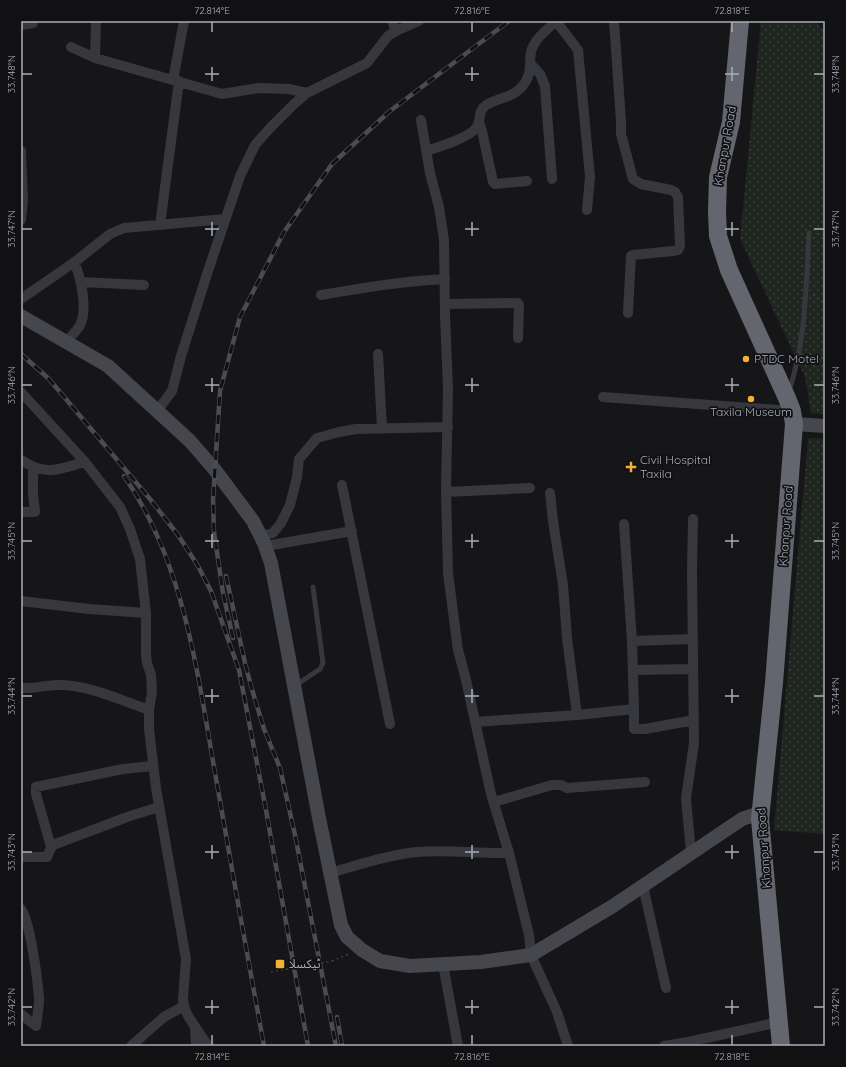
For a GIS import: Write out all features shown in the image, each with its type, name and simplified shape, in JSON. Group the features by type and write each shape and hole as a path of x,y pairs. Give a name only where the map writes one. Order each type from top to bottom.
{"highway":[{"name":"Khanpur Road","path":"740,21 731,122 718,177 718,236 730,270 791,411 775,675 760,813 782,1046"}],"street":[{"path":"21,25 30,24 33,23 33,21"},
{"path":"95,58 96,21"},
{"path":"160,225 184,21"},
{"path":"157,411 172,391 183,349 225,219 240,176 255,145 294,104 307,93 367,63 394,26 419,21"},
{"path":"527,181 495,184 493,182 479,122 479,114 486,104 511,95 524,85 530,74 531,52 536,41 556,21 578,50 590,177 587,210"},
{"path":"614,21 622,121 621,134 633,179 641,184 671,190 675,192 678,197 680,246 678,250 673,252 631,256 628,313"},
{"path":"71,47 95,58 222,94 258,88 289,89 307,93"},
{"path":"530,63 540,74 545,86 552,179"},
{"path":"421,120 430,173 439,207 444,240 448,389 446,492 448,573 458,650 494,802 530,935 531,955 557,1012 568,1046"},
{"path":"426,151 443,146 469,134 476,128 479,122"},
{"path":"21,151 23,200 21,218"},
{"path":"21,299 74,262 110,234 124,228 225,219"},
{"path":"66,342 81,324 83,309 81,282 74,262"},
{"path":"321,295 379,285 445,279"},
{"path":"81,282 144,285"},
{"path":"445,304 518,303 520,305 518,338"},
{"path":"21,316 108,366 190,441 215,470 253,521 263,541 271,563 341,925 347,937 362,950 380,961 410,966 481,962 531,955 613,906 742,819 760,813"},
{"path":"378,354 382,428"},
{"path":"21,392 85,462 95,477 120,507 130,529 140,559 146,613 146,654 151,675 152,692 149,710 149,729 159,807 186,959 183,999 184,1006 195,1027 208,1046"},
{"path":"603,397 791,411 825,426"},
{"path":"263,541 273,533 281,523 290,505 298,477 299,459 317,438 356,429 448,426"},
{"path":"21,460 41,470 50,471 85,462"},
{"path":"21,512 34,512 34,467"},
{"path":"342,484 390,724"},
{"path":"446,492 530,488"},
{"path":"550,493 563,585 567,638 577,715"},
{"path":"691,853 686,798 694,743 693,519"},
{"path":"624,524 632,641 634,729 694,720"},
{"path":"263,541 352,531"},
{"path":"21,601 89,609 146,613"},
{"path":"632,641 693,639"},
{"path":"632,670 693,669"},
{"path":"21,688 31,689 58,685 86,688 149,710"},
{"path":"475,722 577,715 634,709"},
{"path":"21,857 47,857 51,847 36,794 36,787 123,769 153,766"},
{"path":"494,802 552,785 561,784 566,788 645,782"},
{"path":"51,847 130,816 159,807"},
{"path":"330,873 417,852 465,851 509,853"},
{"path":"643,886 666,988"},
{"path":"21,909 26,918 34,961 38,999 36,1026 21,1014"},
{"path":"443,964 458,1046"},
{"path":"131,1046 164,1017 184,1006"},
{"path":"664,1046 779,1022"},
{"path":"195,1027 196,1046"}],"lane":[{"path":"791,411 793,380 802,332 809,233"},
{"path":"294,686 320,669 324,662 313,587"}],"path":[{"path":"805,293 817,297 825,303"},
{"path":"796,365 825,359"},
{"path":"271,972 332,961 362,950"}],"shaded area":[{"path":"761,21 815,21 825,32 825,414 811,413 805,377 740,239"},
{"path":"808,438 825,439 825,834 774,830"}],"railway":[{"path":"233,638 223,593 214,532 213,500 220,391 240,317 284,232 332,164 390,111 509,21"},
{"path":"21,354 49,379 150,499 178,535 198,566 211,591 239,670 266,810 308,1046"},
{"path":"124,476 145,510 162,547 176,585 187,624 196,664 264,1046"},
{"path":"226,576 251,686 264,729 280,768 295,835 336,1046"},
{"path":"337,1017 342,1046"}],"place":[{"name":"PTDC Motel","path":"746,359"},
{"name":"Taxila Museum","path":"751,399"},
{"name":"Civil Hospital Taxila","path":"631,467"},
{"name":"ٹیکسلا","path":"280,964"}]}
